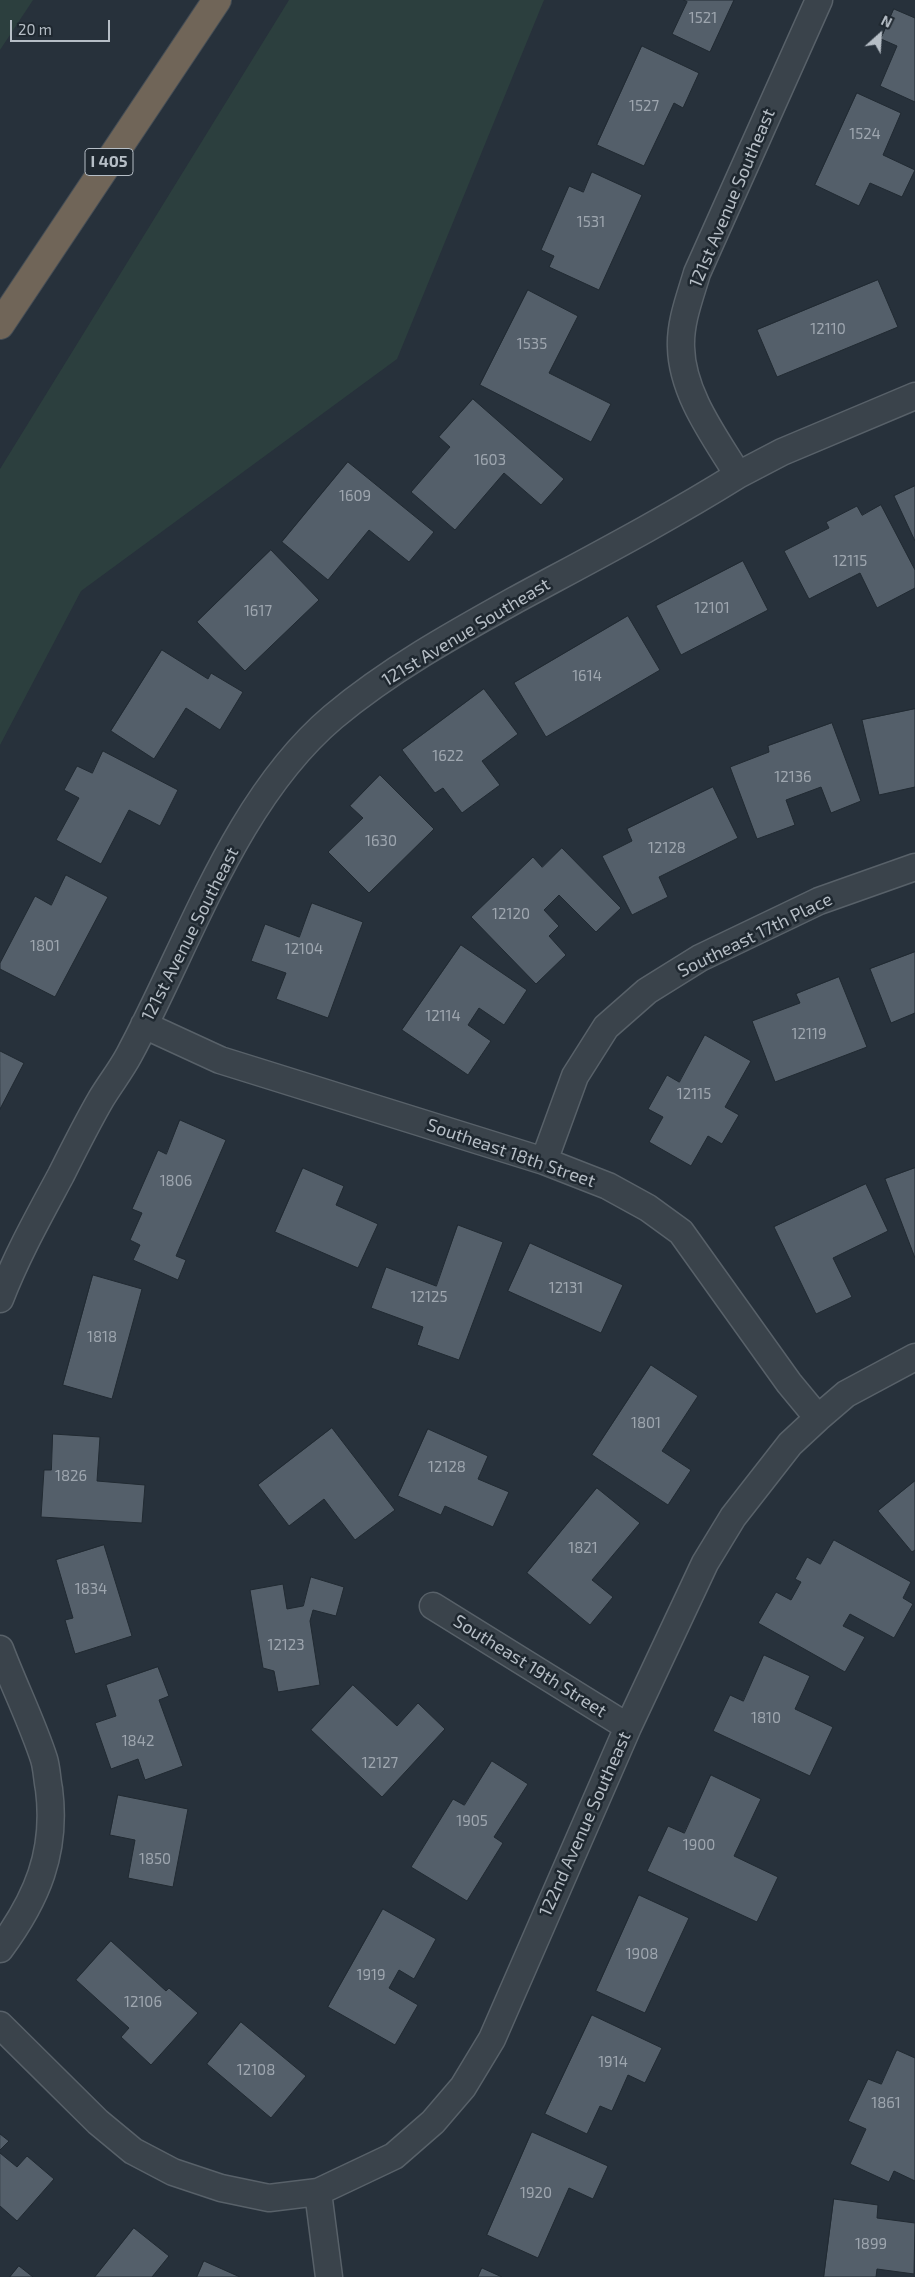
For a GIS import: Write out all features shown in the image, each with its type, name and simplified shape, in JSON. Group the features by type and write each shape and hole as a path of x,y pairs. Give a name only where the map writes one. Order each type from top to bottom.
{"highway":[{"name":"I 405","path":"0,325 217,0"}],"street":[{"name":"121st Avenue Southeast","path":"0,1299 15,1260 101,1100 144,1025 220,870 277,778 309,739 334,716 388,676 455,634 694,502 738,475 689,389 681,348 685,313 697,273 819,0"},
{"path":"738,475 782,452 915,396"},
{"name":"Southeast 17th Place","path":"544,1161 575,1076 606,1027 647,991 700,958 820,901 915,867"},
{"name":"Southeast 18th Street","path":"144,1025 220,1060 544,1161 608,1186 648,1208 681,1232 789,1383 818,1418"},
{"name":"122nd Avenue Southeast","path":"0,2025 98,2122 141,2155 173,2172 230,2190 269,2198 318,2192 394,2156 433,2122 463,2087 492,2039 628,1726 705,1563 733,1517 790,1444 818,1418 846,1394 915,1357"},
{"name":"Southeast 19th Street","path":"433,1606 628,1726"},
{"path":"0,1649 45,1761 50,1803 46,1864 34,1896 16,1927 0,1948"},
{"path":"318,2192 329,2277"}],"green space":[{"path":"0,0 33,0 0,50"},
{"path":"289,0 544,0 397,359 81,591 0,745 0,469"}],"building":[{"path":"684,0 734,0 710,52 672,34 687,2"},
{"path":"894,9 915,18 915,102 880,86 897,46 881,39"},
{"path":"642,46 699,73 683,108 674,103 644,166 597,145"},
{"path":"857,93 901,113 883,155 915,170 902,197 870,183 859,206 815,185"},
{"path":"592,172 642,195 599,290 549,267 554,256 541,250 569,186 583,192"},
{"path":"878,280 898,327 777,377 757,330"},
{"path":"528,290 578,316 549,373 611,404 591,442 480,385"},
{"path":"473,399 564,479 541,505 504,473 455,530 411,492 450,447 439,437"},
{"path":"348,462 434,532 409,562 369,530 328,580 282,542"},
{"path":"915,486 915,541 894,496"},
{"path":"881,505 915,570 915,588 877,608 860,573 809,599 784,551 829,528 826,522 857,506 862,515"},
{"path":"271,550 319,600 245,671 197,622"},
{"path":"743,561 768,610 681,655 656,606"},
{"path":"628,616 660,670 546,737 514,683"},
{"path":"162,650 208,679 211,673 243,692 220,730 186,708 154,759 111,731"},
{"path":"484,689 518,734 482,761 500,785 462,813 443,788 435,793 402,750"},
{"path":"915,709 915,787 879,795 862,720"},
{"path":"832,723 861,801 831,813 821,787 786,800 795,825 757,839 730,767 769,752 768,746"},
{"path":"103,751 178,790 160,826 129,810 101,864 56,840 79,798 64,790 77,766 92,773"},
{"path":"380,775 434,829 369,893 328,852 363,818 350,806"},
{"path":"713,787 738,838 659,877 668,897 632,915 602,856 632,841 627,829"},
{"path":"562,848 621,908 596,932 559,895 544,910 559,926 549,936 566,955 536,984 471,917 533,857 542,867"},
{"path":"66,875 108,897 55,997 0,969 0,963 35,896 51,905"},
{"path":"312,903 363,922 328,1018 276,999 286,973 251,961 265,924 299,937"},
{"path":"461,945 527,990 504,1025 479,1008 468,1025 491,1041 468,1075 402,1030"},
{"path":"915,952 915,1013 891,1023 870,969"},
{"path":"839,977 867,1047 775,1082 752,1021 800,1003 796,994"},
{"path":"705,1035 751,1061 725,1107 739,1115 722,1144 708,1136 691,1166 649,1142 663,1117 648,1109 667,1075 679,1082"},
{"path":"0,1051 24,1063 0,1109"},
{"path":"180,1120 226,1140 176,1256 186,1260 178,1280 133,1260 140,1245 130,1240 142,1213 132,1209 158,1150 166,1154"},
{"path":"303,1168 344,1186 336,1205 378,1224 358,1268 275,1232"},
{"path":"915,1168 915,1258 885,1179"},
{"path":"866,1184 888,1231 833,1258 852,1297 816,1314 774,1227"},
{"path":"458,1225 503,1242 459,1360 417,1345 423,1327 371,1308 386,1267 436,1286"},
{"path":"530,1243 623,1285 601,1333 508,1291"},
{"path":"93,1275 142,1289 112,1399 63,1385"},
{"path":"651,1365 698,1396 662,1451 691,1470 668,1505 592,1455"},
{"path":"332,1428 395,1510 355,1540 324,1499 289,1526 258,1485"},
{"path":"428,1429 488,1456 478,1479 509,1492 493,1527 445,1506 441,1515 398,1496"},
{"path":"53,1434 100,1437 97,1481 145,1485 142,1523 41,1517 44,1470 51,1470"},
{"path":"915,1481 915,1550 912,1552 878,1511"},
{"path":"597,1488 640,1523 592,1580 613,1597 590,1625 527,1573"},
{"path":"834,1540 911,1582 903,1598 913,1604 894,1638 850,1614 843,1626 865,1637 845,1672 758,1623 776,1592 791,1600 801,1582 795,1579 807,1557 820,1564"},
{"path":"104,1545 132,1636 75,1654 65,1620 73,1618 56,1560"},
{"path":"311,1577 344,1587 336,1616 313,1610 310,1621 320,1685 278,1692 274,1671 263,1668 250,1590 283,1584 287,1609 303,1606"},
{"path":"764,1655 810,1676 795,1709 833,1727 810,1776 713,1731 730,1695 743,1701"},
{"path":"158,1667 169,1696 159,1700 183,1766 145,1780 138,1759 111,1769 95,1723 116,1716 106,1685"},
{"path":"353,1685 397,1726 418,1703 445,1729 382,1797 311,1730"},
{"path":"492,1761 528,1784 494,1837 503,1843 467,1901 411,1867 453,1799 464,1805"},
{"path":"711,1775 761,1799 734,1856 778,1877 757,1922 647,1871 668,1826 684,1833"},
{"path":"118,1795 188,1809 173,1887 128,1878 135,1840 110,1835"},
{"path":"639,1895 689,1918 645,2013 596,1991"},
{"path":"383,1909 436,1939 414,1979 399,1970 389,1988 418,2005 395,2045 328,2007"},
{"path":"111,1941 166,1991 169,1988 198,2013 151,2065 121,2037 129,2028 76,1980"},
{"path":"592,2015 662,2048 645,2083 628,2075 612,2111 600,2106 587,2134 545,2114"},
{"path":"241,2022 306,2076 271,2118 207,2064"},
{"path":"897,2050 915,2058 915,2181 894,2171 889,2182 850,2164 866,2129 848,2121 868,2079 881,2084"},
{"path":"532,2132 608,2166 593,2199 569,2188 538,2258 487,2235"},
{"path":"0,2134 9,2141 0,2150"},
{"path":"0,2153 17,2167 27,2156 54,2179 17,2221 0,2206"},
{"path":"834,2199 878,2205 877,2218 915,2223 914,2274 877,2269 876,2277 824,2277"},
{"path":"134,2228 169,2256 152,2277 95,2277"},
{"path":"204,2261 240,2277 197,2277"},
{"path":"19,2266 33,2277 10,2277"},
{"path":"482,2268 502,2277 478,2277"}]}
